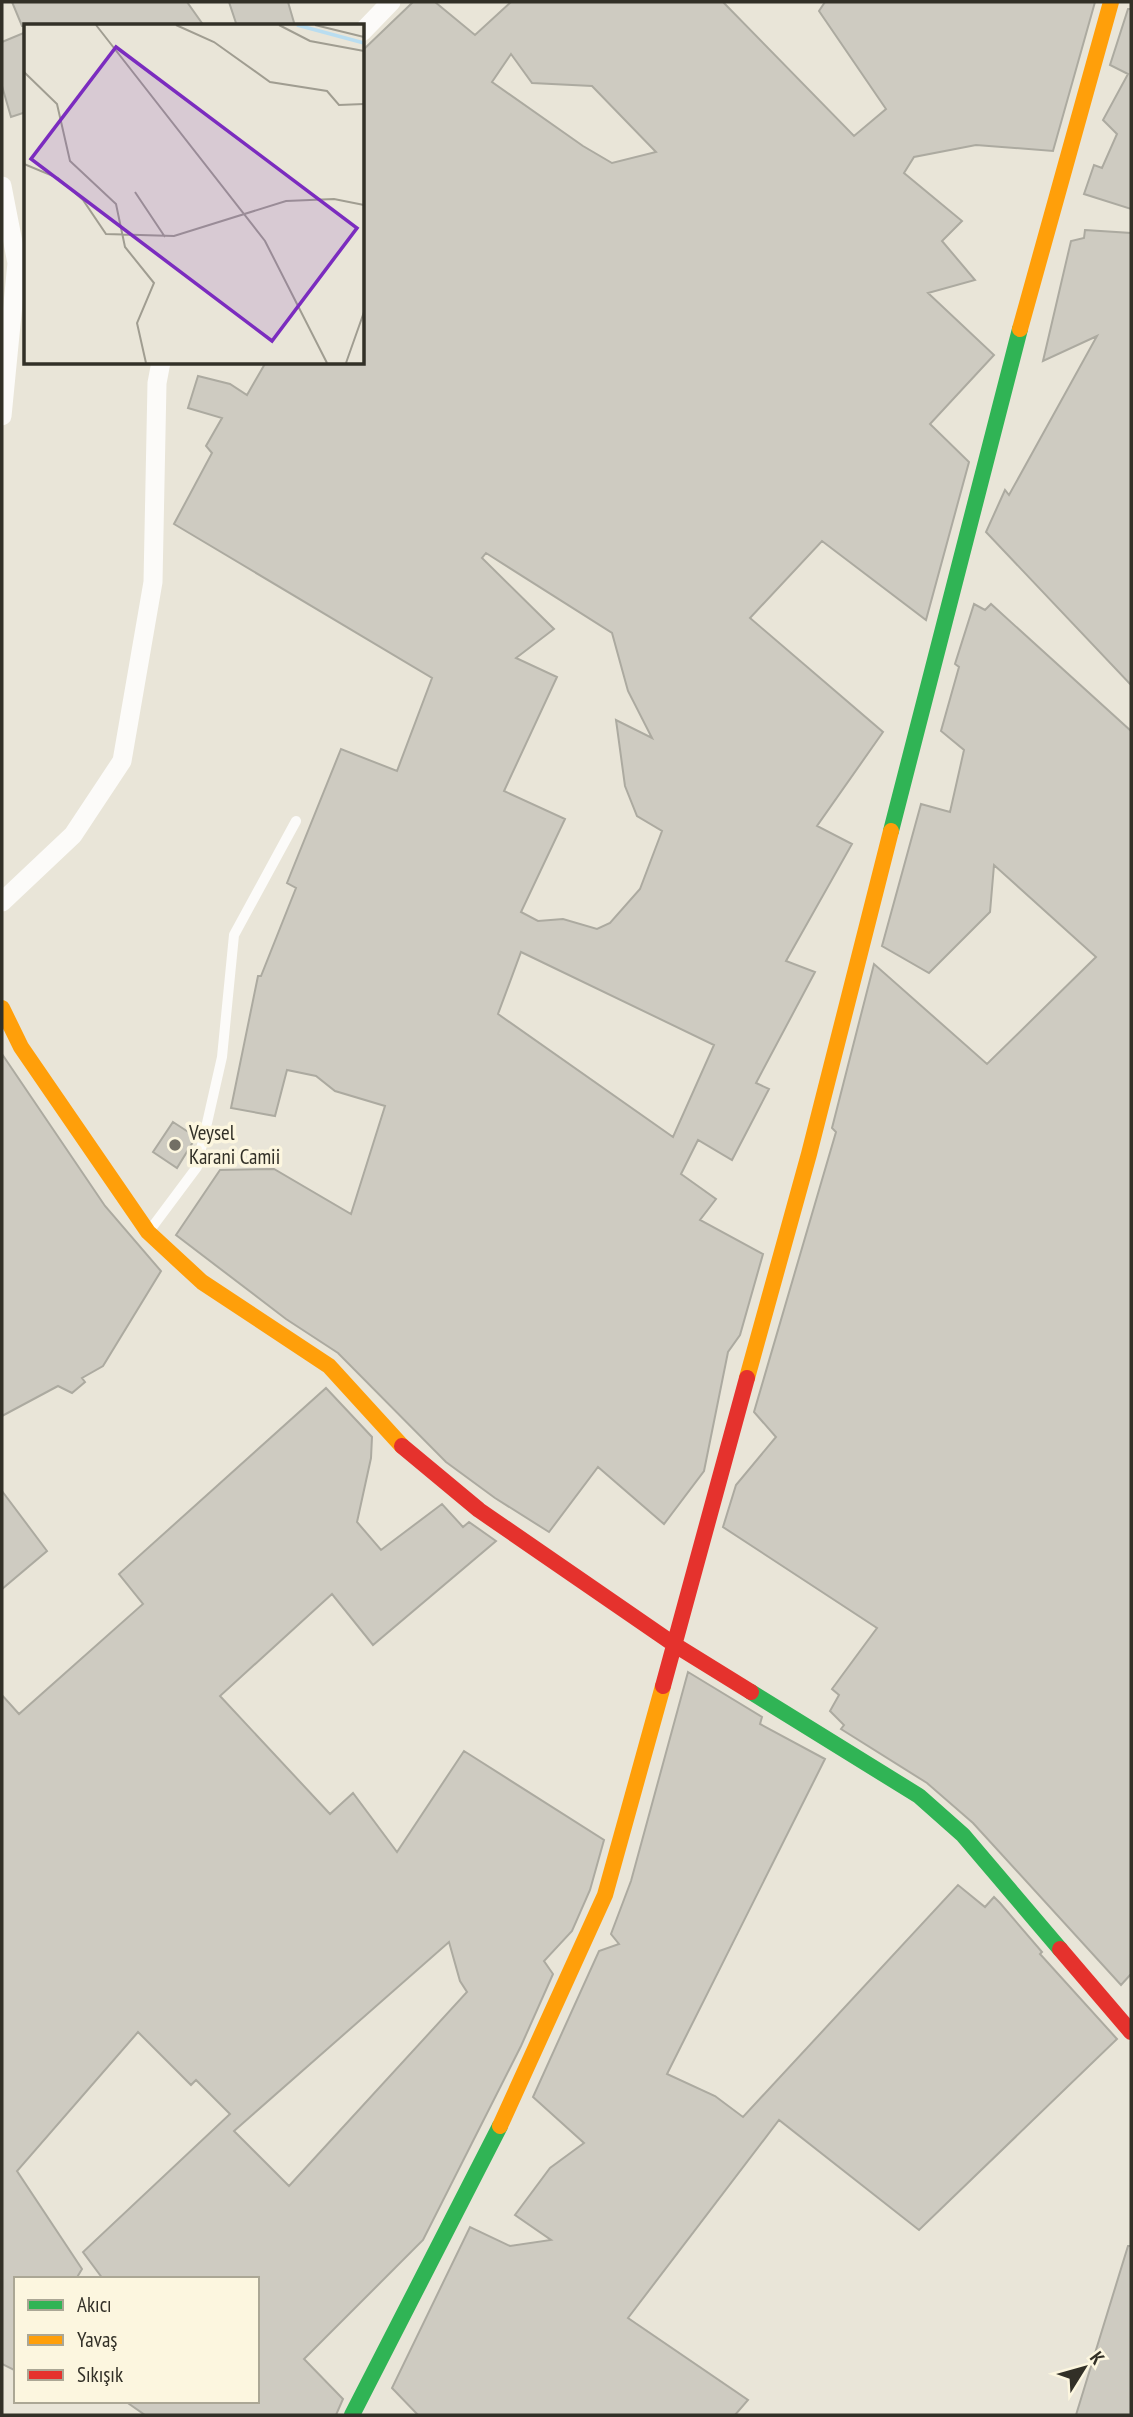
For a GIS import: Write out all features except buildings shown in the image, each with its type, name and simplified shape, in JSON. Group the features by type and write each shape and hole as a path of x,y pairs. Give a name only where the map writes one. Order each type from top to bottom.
{"street":[{"path":"364,30 391,2"},
{"path":"352,2415 522,2082 605,1895 809,1154 1007,376 1111,2"},
{"path":"2,186 17,263 2,416"},
{"path":"2,902 73,835 122,761 153,582 157,383 161,364"},
{"path":"2,1008 21,1047 148,1232 202,1282 329,1366 407,1451 478,1510 675,1645 919,1796 963,1835 1131,2032"}],"lane":[{"path":"148,1232 197,1167 222,1057 234,935 296,821"}],"traffic: fast":[{"path":"891,831 1020,329"},
{"path":"751,1692 919,1796 963,1835 1060,1949"},
{"path":"352,2415 500,2126"}],"traffic: slow":[{"path":"1020,329 1111,2"},
{"path":"747,1378 809,1154 891,831"},
{"path":"2,1008 21,1047 148,1232 202,1282 329,1366 402,1446"},
{"path":"500,2126 605,1895 663,1686"}],"traffic: jam":[{"path":"663,1686 747,1378"},
{"path":"402,1446 479,1510 675,1645 751,1692"},
{"path":"1060,1949 1131,2032"}],"place":[{"name":"Veysel Karani Camii","path":"175,1145"}]}
